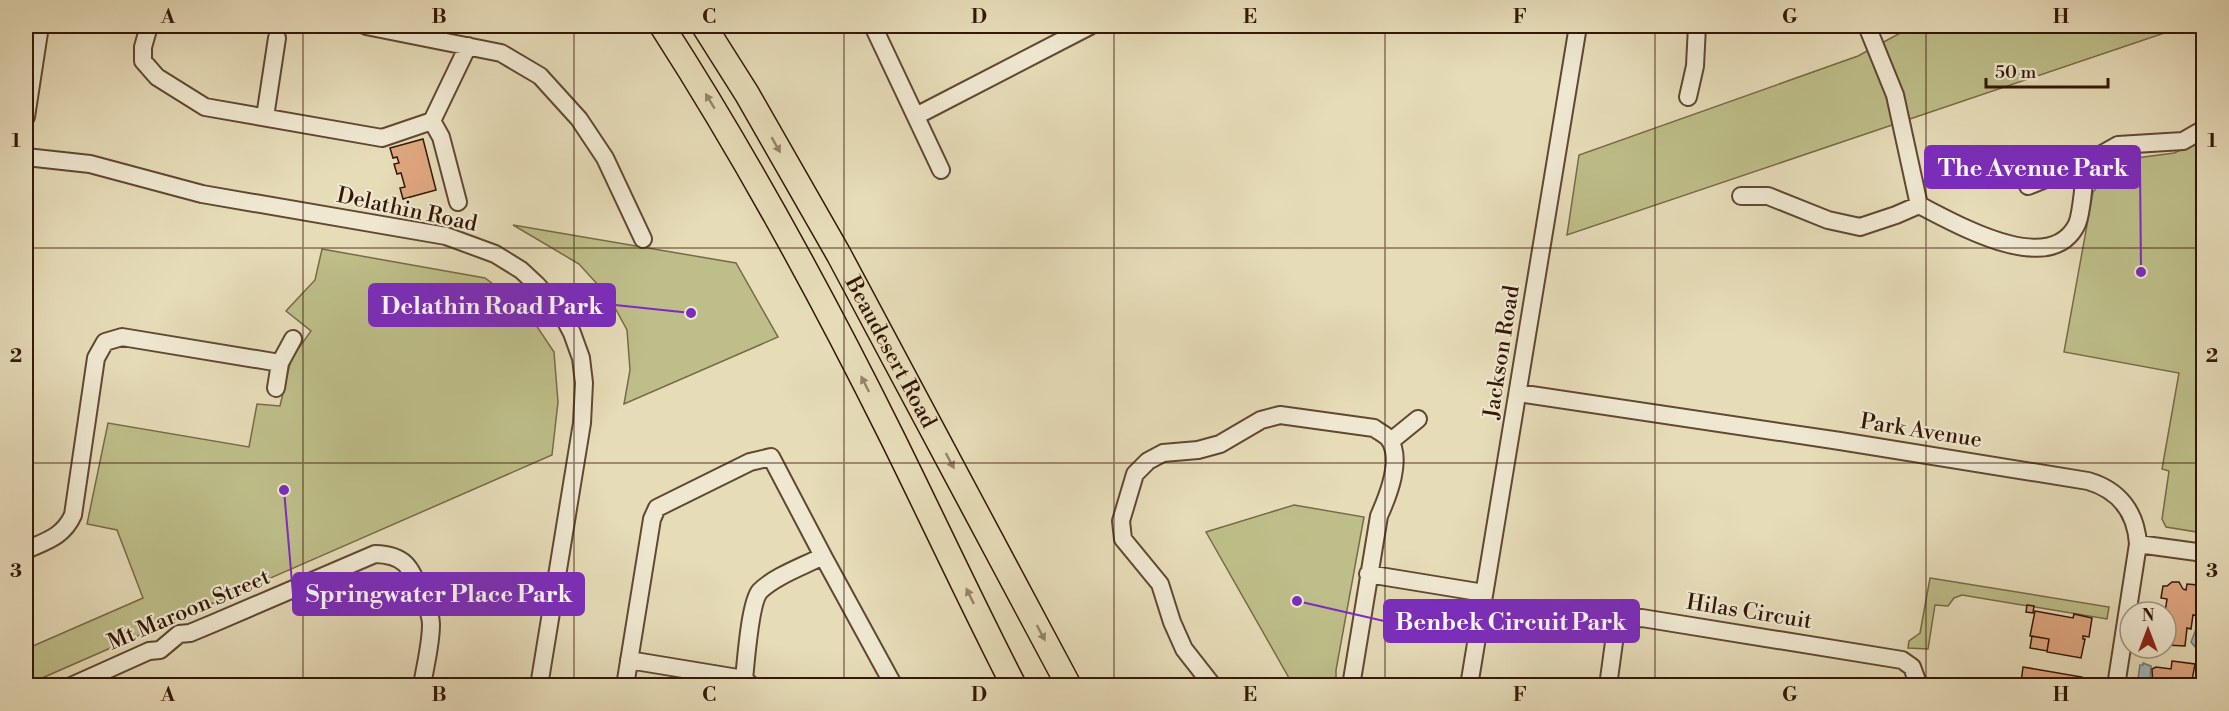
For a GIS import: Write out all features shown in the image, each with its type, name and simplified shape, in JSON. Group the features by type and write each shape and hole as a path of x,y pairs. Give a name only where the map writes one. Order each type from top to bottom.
{"highway":[{"name":"Beaudesert Road","path":"659,26 708,96 802,261 1014,686"},
{"name":"Beaudesert Road","path":"706,27 834,246 1069,686"}],"street":[{"path":"26,117 40,26"},
{"path":"149,26 143,47 143,61 157,77 204,107 382,138 432,121 468,46"},
{"path":"366,26 501,53 540,76 579,119 605,158 643,239"},
{"path":"873,26 941,170"},
{"path":"916,116 1090,26"},
{"name":"Jackson Road","path":"1469,686 1578,26"},
{"path":"1688,97 1695,66 1697,26"},
{"path":"1867,26 1894,95 1919,205"},
{"path":"265,117 277,38"},
{"path":"432,121 441,137 458,202"},
{"path":"2028,186 2086,163 2118,145 2183,141 2204,129"},
{"name":"Delathin Road","path":"26,158 90,164 202,194 446,237 495,254 521,270 536,284 560,310 572,333 581,358 584,384 582,423 538,686"},
{"path":"1741,196 1768,196 1828,220 1860,227 1919,205 1972,231 2020,248 2045,247 2064,242 2077,225 2086,163"},
{"path":"26,550 57,537 68,526 73,515 96,358 105,342 122,337 280,363"},
{"path":"276,388 280,363 293,339"},
{"name":"Park Avenue","path":"1518,393 1840,441 2088,481 2103,486 2120,497 2133,520 2138,544 2116,686"},
{"path":"1213,686 1184,650 1160,584 1123,538 1120,521 1135,474 1148,461 1164,453 1198,450 1220,444 1261,420 1280,415 1374,428 1391,441 1395,456 1389,494 1379,516 1351,686"},
{"path":"1391,441 1418,419"},
{"path":"625,686 652,519 657,508 750,462 771,457 894,686"},
{"path":"2138,544 2204,554"},
{"name":"Mt Maroon Street","path":"71,686 149,651 160,650 179,634 190,633 375,554 389,554 407,564 429,613 430,636 422,686"},
{"path":"629,660 748,682 754,604 759,592 769,584 823,556"},
{"path":"1368,574 1484,593"},
{"name":"Hilas Circuit","path":"1608,686 1615,635 1625,620 1642,618 1902,660 1912,667 1919,686"}],"green space":[{"path":"1913,26 2185,26 1567,235 1579,155 1858,56"},
{"path":"2203,140 2203,533 2166,527 2162,519 2169,471 2162,469 2179,373 2064,352 2093,192 2121,160 2174,153"},
{"path":"513,225 736,263 778,337 624,404 630,370 627,330 609,297 579,264"},
{"path":"322,249 485,278 524,307 554,352 558,402 552,455 26,685 26,649 143,598 117,530 87,524 108,423 249,447 257,404 280,406 291,359 311,331 286,311 315,280"},
{"path":"1294,505 1364,517 1336,670 1336,685 1293,685 1206,532"},
{"path":"1930,578 2109,607 2107,619 1962,595 1954,598 1948,606 1935,605 1928,649 1908,648 1909,641 1920,633"}],"water":[{"path":"2201,626 2203,646 2196,648 2191,642 2196,629"},
{"path":"2143,663 2151,666 2150,685 2137,685 2140,665"}],"building":[{"path":"423,139 436,190 403,199 400,188 405,187 401,173 397,174 394,164 399,163 397,157 393,158 390,148"},
{"path":"2172,582 2179,582 2186,590 2187,584 2198,585 2197,592 2204,593 2204,617 2193,615 2191,629 2187,628 2185,646 2178,646 2178,600 2161,598 2163,586"},
{"path":"2027,605 2034,606 2033,613 2026,612"},
{"path":"2035,611 2073,618 2074,614 2092,618 2089,637 2083,636 2085,639 2081,658 2047,652 2049,639 2030,636"},
{"path":"2032,636 2049,639 2047,651 2030,648"},
{"path":"2172,661 2195,664 2191,686 2153,686 2152,669 2156,667 2171,669"},
{"path":"2023,667 2082,677 2081,686 2035,686 2021,683"}],"place":[{"name":"The Avenue Park","path":"2141,272"},
{"name":"Delathin Road Park","path":"691,313"},
{"name":"Springwater Place Park","path":"284,490"},
{"name":"Benbek Circuit Park","path":"1297,601"}]}
